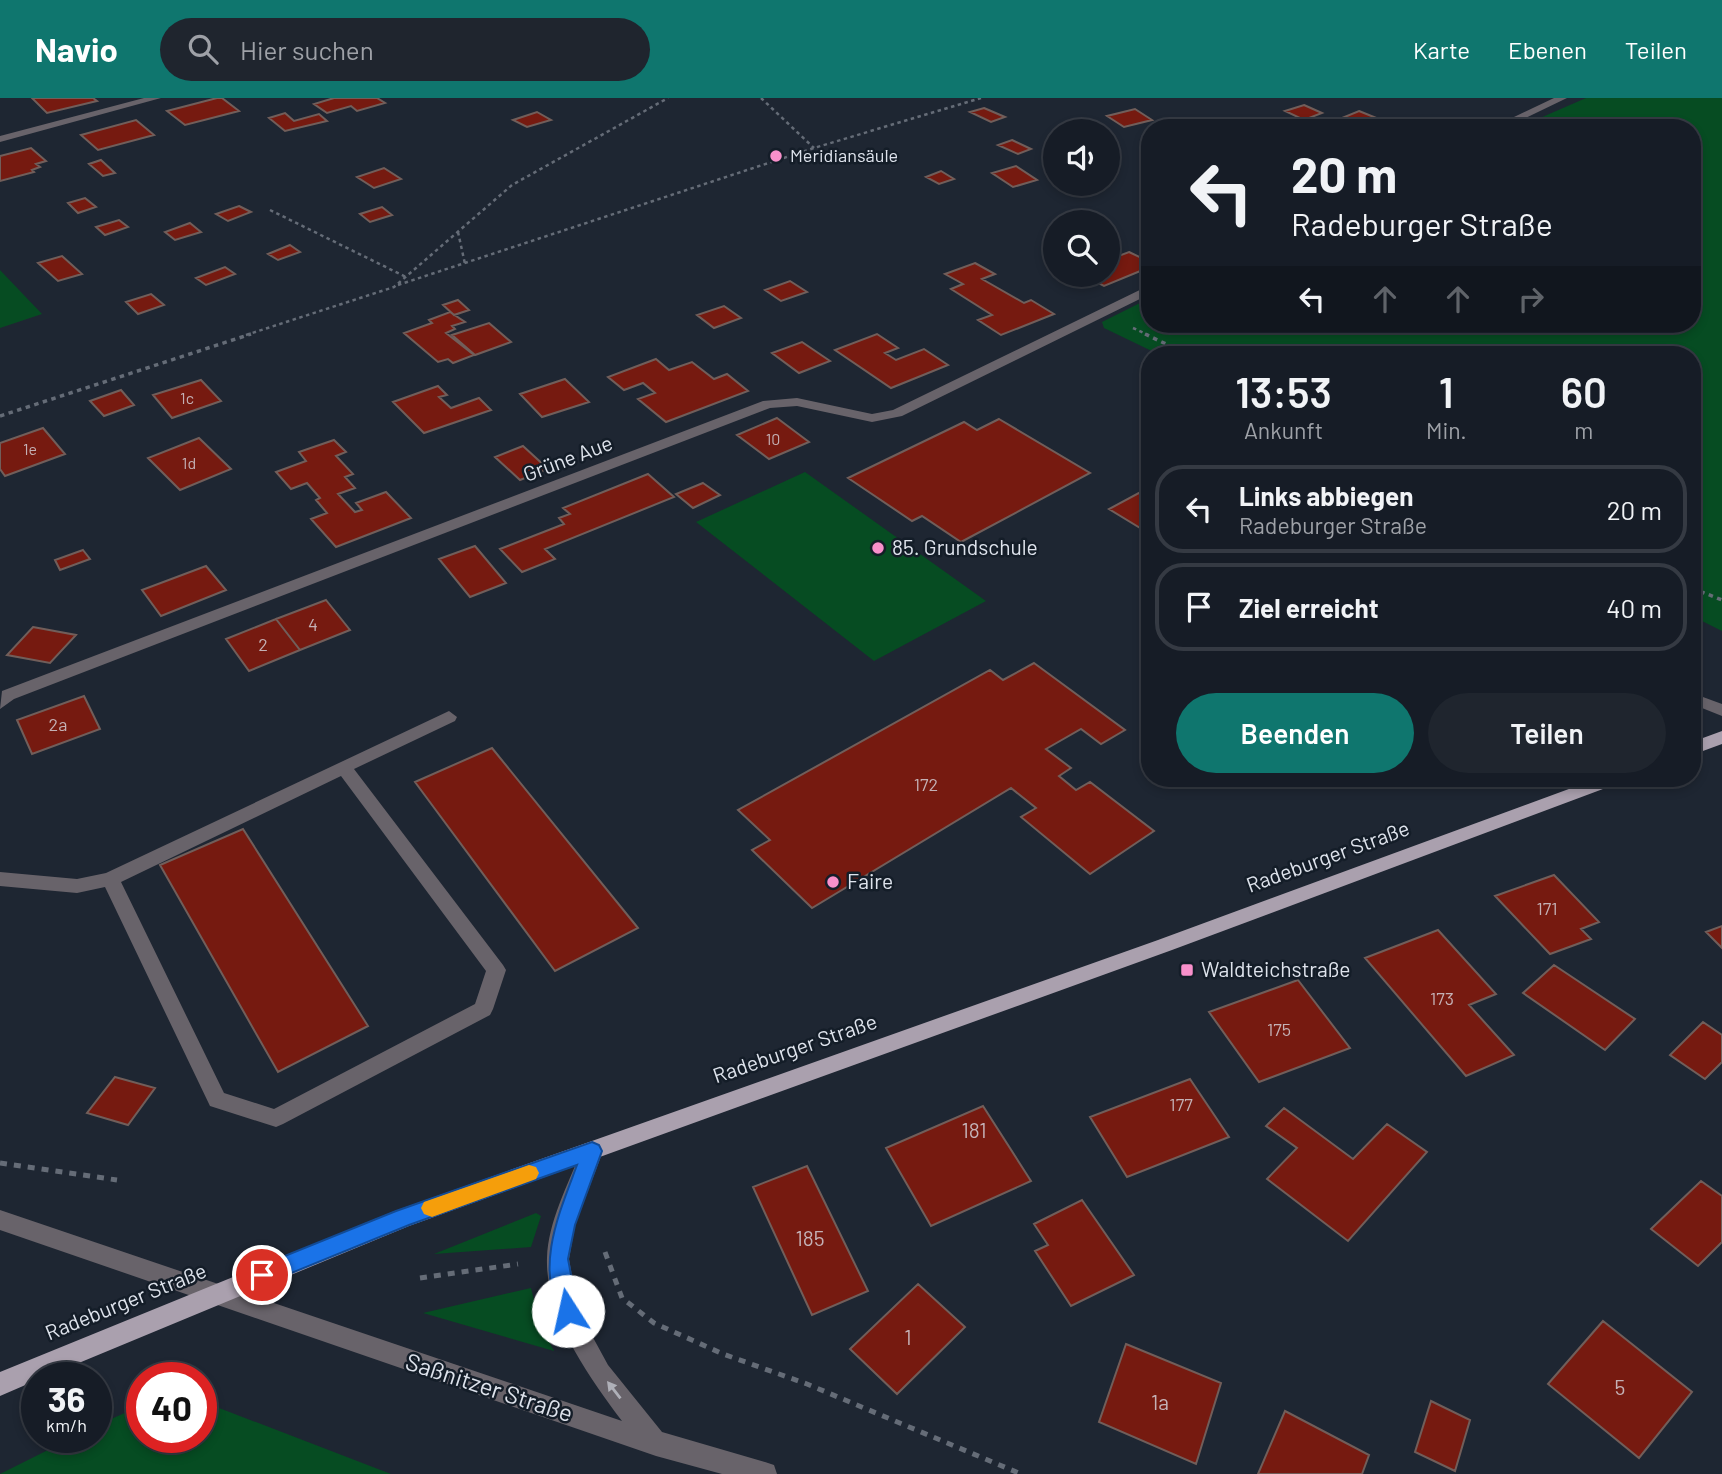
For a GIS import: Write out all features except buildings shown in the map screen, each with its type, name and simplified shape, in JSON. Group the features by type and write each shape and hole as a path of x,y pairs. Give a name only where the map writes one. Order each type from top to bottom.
{"main road":[{"path":"1701,745 1722,737"},
{"name":"Radeburger Straße","path":"0,1384 404,1218 1165,945 1591,787"}],"street":[{"path":"0,139 156,98"},
{"path":"1516,119 1562,98"},
{"name":"Grüne Aue","path":"0,703 8,695 768,404 797,402 872,418 897,413 1141,293"},
{"path":"1701,702 1722,710"},
{"path":"0,879 77,886 110,879 449,717"},
{"path":"110,879 218,1100 276,1118 483,1009 496,970 344,768"},
{"path":"592,1151 565,1225 558,1259 568,1311 600,1373 656,1444"},
{"name":"Saßnitzer Straße","path":"0,1220 656,1444 765,1474"}],"path":[{"path":"394,287 512,185 668,98"},
{"path":"761,98 814,148"},
{"path":"0,416 814,148 981,98"},
{"path":"270,210 406,277"},
{"path":"458,232 465,264"},
{"path":"1093,316 1141,331"},
{"path":"1145,333 1171,346"},
{"path":"1701,592 1722,600"},
{"path":"0,1163 117,1180"},
{"path":"605,1252 622,1298 654,1323 723,1354 820,1389 1021,1474"},
{"path":"420,1278 518,1264"}],"green space":[{"path":"1586,98 1722,98 1722,631 1701,620 1701,346 1141,346 1104,328 1102,322 1141,302 1141,333 1701,333 1701,119 1538,119"},
{"path":"0,270 42,314 0,328"},
{"path":"805,472 986,601 874,661 696,522"},
{"path":"536,1213 541,1216 531,1247 434,1254"},
{"path":"531,1288 540,1324 554,1351 423,1313"},
{"path":"217,1407 391,1474 0,1474 42,1453 112,1453 112,1419 126,1412 126,1453 217,1453"}],"slow traffic":[{"path":"432,1208 529,1173"}],"place":[{"name":"Meridiansäule","path":"776,156"},
{"name":"85. Grundschule","path":"878,548"},
{"name":"Faire","path":"833,882"},
{"name":"Waldteichstraße","path":"1187,970"}],"route":[{"path":"262,1275 404,1218 592,1151 573,1199 558,1259 568,1311"}]}
